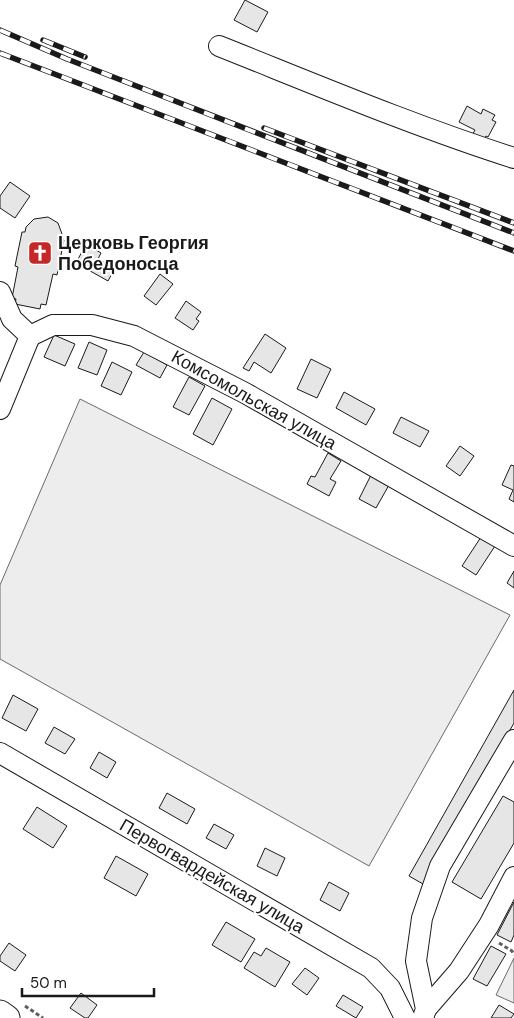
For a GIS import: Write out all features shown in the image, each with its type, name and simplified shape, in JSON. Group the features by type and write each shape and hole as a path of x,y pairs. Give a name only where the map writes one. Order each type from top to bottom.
{"main road":[{"path":"0,1013 7,1018"}],"street":[{"path":"219,46 385,113 514,158"},
{"path":"0,292 12,319 30,336 0,409"},
{"name":"Комсомольская улица","path":"30,336 53,325 92,324 134,336 245,393 514,546"},
{"path":"424,1014 416,961 422,918 440,866 514,740"},
{"name":"Первогвардейская улица","path":"0,753 371,968 390,988 405,1018"},
{"path":"424,1014 464,964 489,925 514,877"}],"shaded area":[{"path":"80,399 510,615 369,866 0,659 0,585"},
{"path":"514,958 514,1003 496,995"}],"building":[{"path":"245,0 268,12 257,32 234,20"},
{"path":"467,106 481,114 483,109 495,115 492,120 496,122 488,137 486,136 482,143 471,137 475,130 459,122"},
{"path":"10,182 30,196 15,218 0,208 0,196"},
{"name":"Церковь Георгия Победоносца","path":"48,217 58,223 62,234 61,239 64,240 57,275 53,274 46,305 41,304 40,309 15,304 16,299 12,298 18,267 15,266 22,232 25,232 26,227 34,219"},
{"path":"86,244 101,253 98,259 115,268 108,281 76,263"},
{"path":"160,274 173,284 156,305 144,296"},
{"path":"186,301 201,312 196,319 199,321 193,330 175,318"},
{"path":"265,334 286,348 271,373 254,362 249,371 243,368"},
{"path":"54,335 75,344 65,366 44,357"},
{"path":"89,342 107,350 97,375 78,368"},
{"path":"144,352 167,365 160,378 136,365"},
{"path":"311,359 331,369 317,398 297,389"},
{"path":"112,362 132,372 121,395 101,386"},
{"path":"189,377 205,386 189,415 173,407"},
{"path":"344,392 375,409 366,425 336,408"},
{"path":"212,398 232,409 213,445 193,434"},
{"path":"401,417 429,431 420,447 393,433"},
{"path":"460,446 474,456 460,476 446,466"},
{"path":"328,453 341,461 330,479 336,482 329,496 307,484 311,476 315,477"},
{"path":"511,465 514,466 514,502 509,499 513,490 502,485"},
{"path":"371,475 389,485 376,508 359,499"},
{"path":"481,537 495,546 476,575 462,566"},
{"path":"514,571 514,588 507,583"},
{"path":"514,690 514,723 423,884 409,876"},
{"path":"13,695 38,709 26,731 2,718"},
{"path":"54,727 75,739 65,754 45,743"},
{"path":"99,752 116,762 107,778 90,768"},
{"path":"167,793 195,809 187,824 159,808"},
{"path":"503,796 514,802 514,843 481,899 452,882"},
{"path":"37,807 67,826 53,848 23,829"},
{"path":"214,824 234,835 226,849 206,838"},
{"path":"265,848 285,858 277,876 257,866"},
{"path":"116,856 148,874 136,896 104,878"},
{"path":"329,882 349,893 340,911 320,900"},
{"path":"514,902 514,935 511,942 497,935"},
{"path":"226,922 255,939 241,962 212,945"},
{"path":"9,943 26,955 15,971 0,961 0,956"},
{"path":"491,946 506,954 487,986 473,979"},
{"path":"266,948 290,962 275,987 244,968 254,952 261,956"},
{"path":"305,968 319,978 307,995 292,984"},
{"path":"81,993 97,1005 88,1018 70,1008"},
{"path":"343,995 363,1007 356,1018 336,1006"},
{"path":"499,1005 514,1014 511,1018 491,1018"}],"railway":[{"path":"0,30 67,59 514,233"},
{"path":"43,40 85,57"},
{"path":"0,53 514,251"},
{"path":"264,128 514,223"}],"place":[{"name":"Церковь Георгия Победоносца","path":"40,253"}]}
